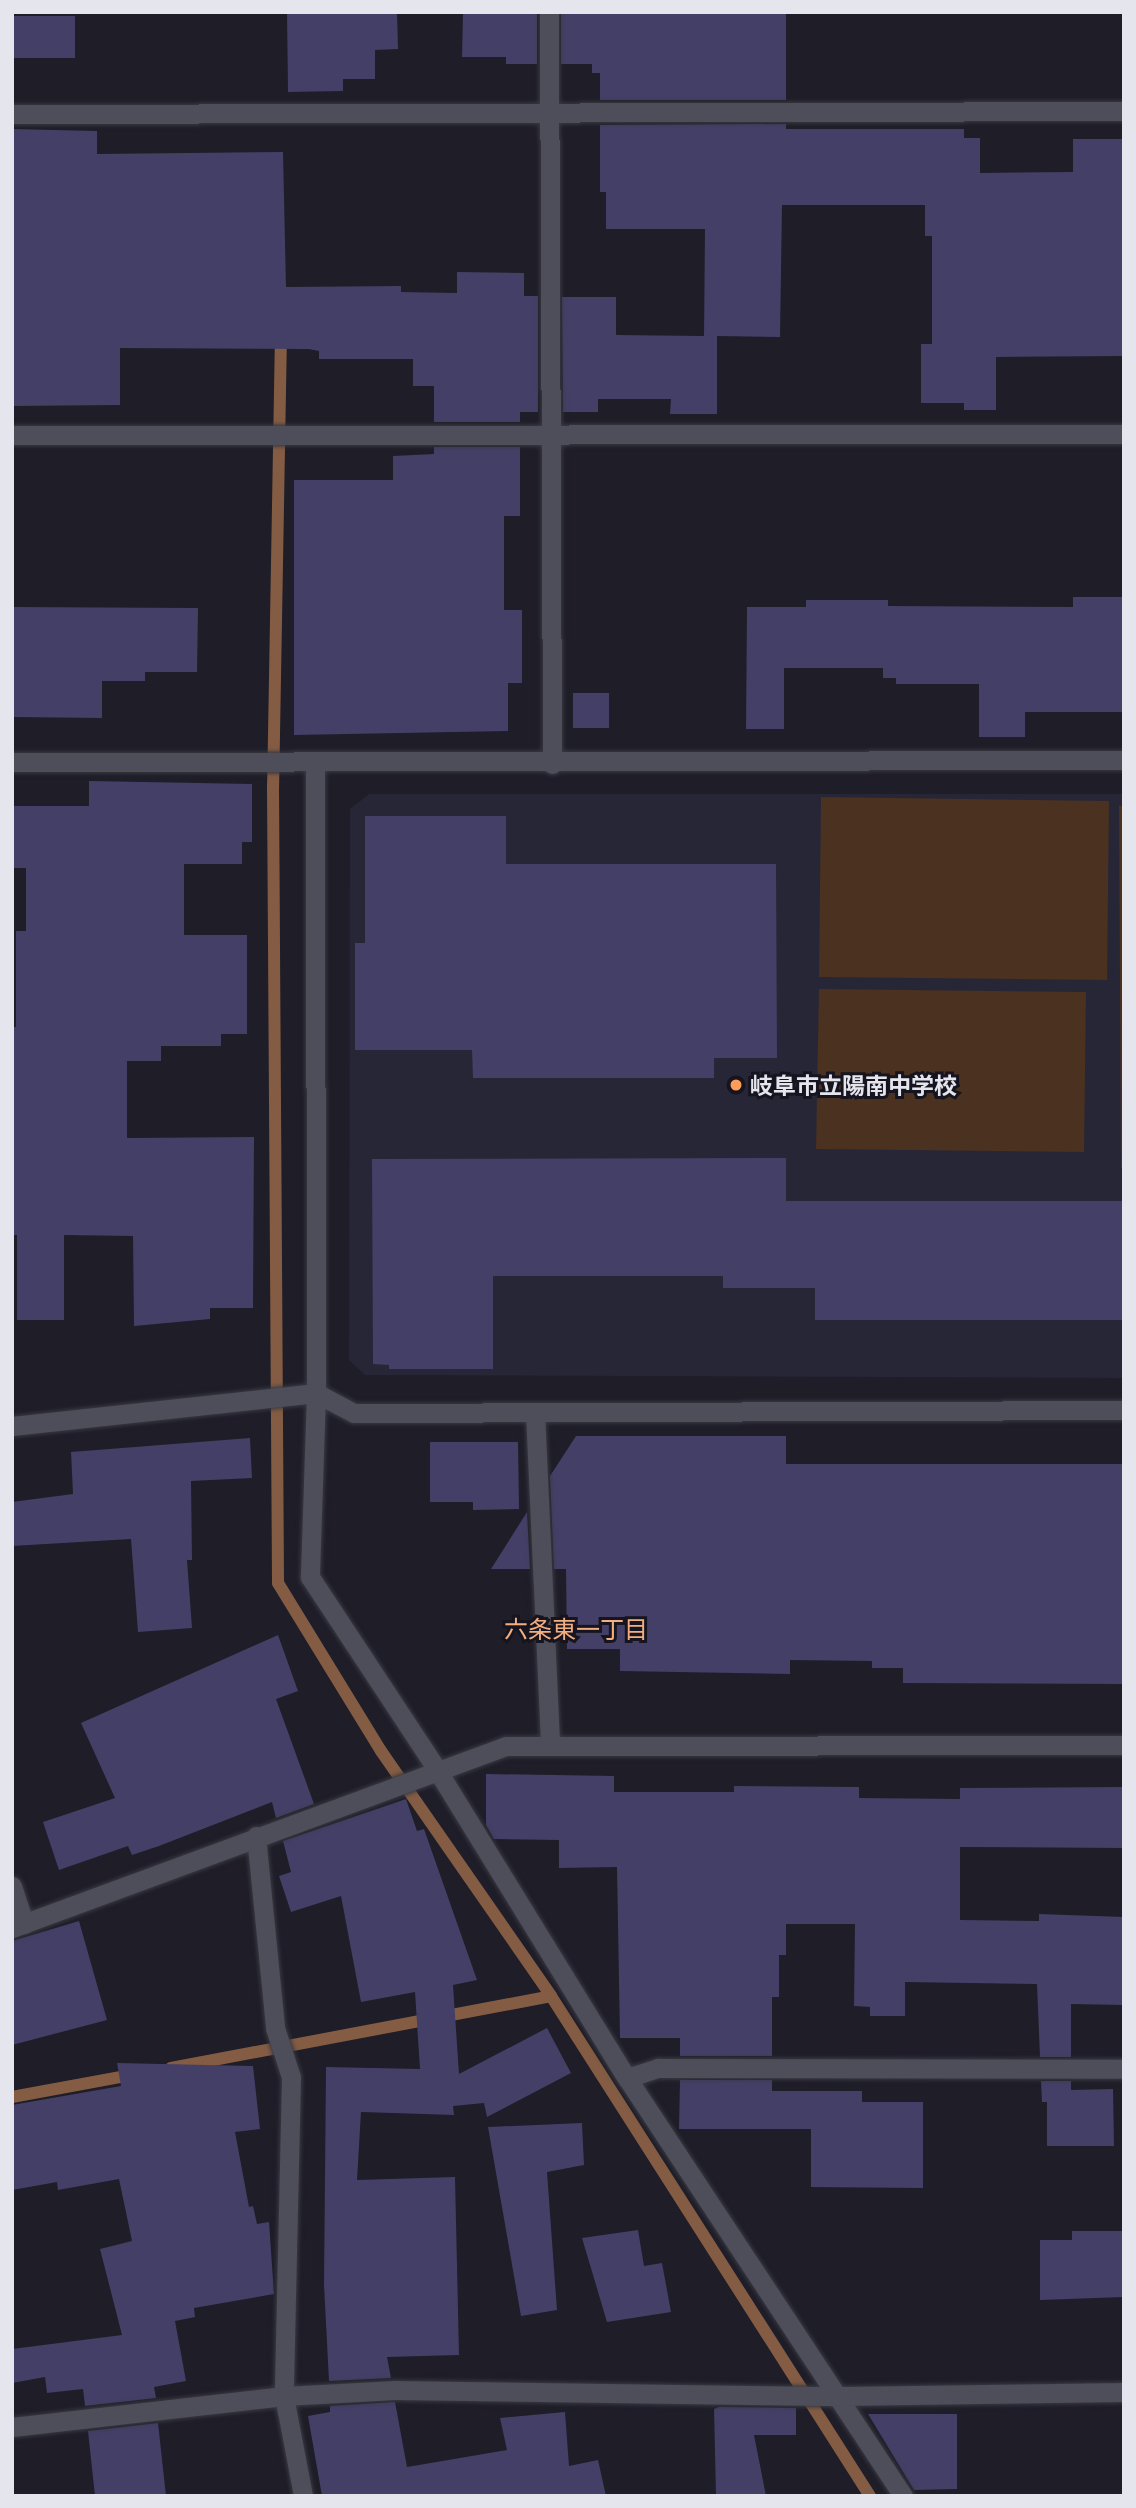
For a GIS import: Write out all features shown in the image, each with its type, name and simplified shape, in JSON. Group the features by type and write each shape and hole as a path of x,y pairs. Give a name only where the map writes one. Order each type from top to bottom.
{"street":[{"path":"549,12 552,764"},
{"path":"12,114 1124,111"},
{"path":"12,435 1124,434"},
{"path":"12,762 314,765 1124,760"},
{"path":"314,765 316,1393 310,1577 439,1773 627,2078 903,2496"},
{"path":"12,1426 316,1393 354,1413 1124,1410"},
{"path":"535,1412 550,1744"},
{"path":"12,1886 18,1926 256,1836 439,1773 506,1746 1124,1745"},
{"path":"256,1836 275,2028 291,2077 285,2396 303,2496"},
{"path":"627,2078 658,2068 1124,2069"},
{"path":"12,2427 285,2396 396,2390 839,2396 1124,2392"}],"shaded area":[{"name":"岐阜市立陽南中学校","path":"369,794 1124,794 1124,1378 365,1375 349,1360 350,809"},
{"path":"821,797 1109,801 1107,980 819,977"},
{"path":"1119,806 1124,806 1124,1168 1121,1168"},
{"path":"819,989 1086,992 1084,1152 816,1149"}],"building":[{"path":"287,12 397,12 398,49 375,50 375,79 343,79 343,91 288,92"},
{"path":"463,12 537,12 537,64 506,64 506,57 462,57"},
{"path":"561,12 786,12 786,100 600,100 600,73 592,73 592,64 561,64"},
{"path":"12,16 75,16 75,58 12,58"},
{"path":"786,124 786,129 964,129 964,138 980,138 980,173 1073,172 1073,139 1124,139 1124,356 996,357 996,410 964,410 964,403 921,403 921,344 932,344 932,236 925,236 925,205 782,205 780,337 717,336 717,414 670,414 671,399 598,399 598,412 563,412 562,297 616,297 616,335 704,336 705,229 606,229 606,192 600,192 600,125"},
{"path":"12,129 97,131 97,154 283,152 286,287 401,286 401,292 457,293 457,272 524,273 524,296 538,296 538,412 520,412 520,422 434,422 434,386 413,386 413,359 319,359 319,351 309,349 120,348 120,405 12,406"},
{"path":"434,447 520,447 520,516 504,516 504,610 522,610 522,683 508,683 508,731 294,735 294,480 393,480 393,456 434,454"},
{"path":"1073,597 1124,597 1124,712 1025,712 1025,737 979,737 979,684 896,684 896,678 883,678 883,668 784,668 784,729 746,729 747,607 806,607 806,600 888,600 888,606 1073,607"},
{"path":"12,607 198,608 197,672 145,672 145,681 102,681 102,718 12,717"},
{"path":"573,693 609,693 609,728 573,728"},
{"path":"89,781 252,784 252,842 242,842 242,864 184,864 184,935 247,935 247,1034 221,1034 221,1046 161,1046 161,1061 127,1061 127,1138 254,1137 253,1308 210,1308 210,1319 134,1326 133,1236 64,1235 64,1320 17,1320 17,1235 12,1235 12,1027 16,1027 16,931 26,931 26,868 13,868 13,806 89,806"},
{"path":"365,816 506,816 506,864 776,864 777,1058 714,1058 714,1078 473,1078 472,1050 355,1050 355,943 365,943"},
{"path":"786,1158 786,1201 1124,1201 1124,1320 815,1320 815,1288 723,1288 723,1276 493,1276 493,1369 389,1369 389,1365 373,1364 372,1159"},
{"path":"576,1436 786,1436 786,1464 1123,1464 1124,1684 903,1683 903,1668 872,1668 872,1661 790,1660 790,1674 620,1671 620,1649 567,1649 566,1569 554,1569 550,1476"},
{"path":"250,1438 252,1478 191,1481 192,1560 187,1560 192,1628 138,1632 131,1539 12,1546 12,1502 73,1494 71,1452"},
{"path":"430,1442 518,1442 519,1509 473,1510 473,1502 430,1502"},
{"path":"527,1512 530,1569 491,1569"},
{"path":"278,1635 298,1691 276,1699 314,1804 276,1818 272,1802 132,1855 128,1846 59,1870 43,1822 115,1798 81,1723"},
{"path":"486,1774 614,1776 614,1792 734,1792 734,1786 859,1787 859,1798 960,1799 960,1788 1124,1787 1124,1848 960,1847 960,1920 1039,1921 1039,1914 1124,1917 1124,2005 1071,2004 1071,2057 1040,2057 1037,1984 905,1982 905,2016 870,2016 870,2007 854,2006 855,1924 786,1924 786,1955 779,1955 779,1997 772,1997 772,2056 680,2056 680,2038 620,2038 617,1867 559,1868 559,1840 494,1839 486,1825"},
{"path":"406,1799 417,1831 424,1829 477,1980 453,1985 459,2074 547,2028 571,2073 487,2117 484,2103 453,2106 454,2115 361,2112 357,2180 455,2177 459,2355 387,2357 391,2378 329,2381 324,2285 326,2067 420,2069 415,1992 361,2002 341,1896 291,1912 279,1876 291,1872 283,1841"},
{"path":"79,1921 107,2020 12,2045 12,1941"},
{"path":"117,2063 253,2066 260,2129 235,2132 249,2207 253,2206 257,2224 269,2222 274,2294 194,2308 195,2317 175,2321 186,2381 154,2387 156,2398 85,2406 83,2389 47,2393 45,2377 12,2383 12,2349 122,2335 100,2249 132,2241 119,2179 58,2190 57,2182 12,2190 12,2105 121,2086"},
{"path":"680,2080 772,2080 772,2091 862,2091 862,2102 923,2102 923,2188 811,2187 811,2129 679,2129"},
{"path":"1041,2081 1071,2081 1071,2090 1113,2089 1114,2146 1047,2146 1047,2102 1042,2102"},
{"path":"582,2123 584,2165 547,2172 557,2310 521,2316 488,2127"},
{"path":"638,2230 644,2266 662,2263 671,2312 607,2322 582,2238"},
{"path":"1072,2231 1124,2231 1124,2297 1040,2300 1040,2240 1072,2240"},
{"path":"395,2402 407,2467 507,2450 500,2418 565,2412 569,2466 598,2460 606,2496 322,2496 308,2416 330,2412 330,2406"},
{"path":"796,2408 796,2435 754,2435 766,2496 716,2496 714,2409"},
{"path":"868,2414 957,2414 957,2489 914,2490"},
{"path":"158,2423 166,2496 95,2496 88,2431"}],"waterway":[{"path":"273,792 281,334"},
{"path":"273,785 278,1583 381,1751 551,1996 870,2496"},
{"path":"171,2068 551,1996"},
{"path":"12,2097 136,2074"}],"place":[{"name":"岐阜市立陽南中学校","path":"736,1085"}],"district":[{"name":"六条東一丁目","path":"576,1629"}]}
